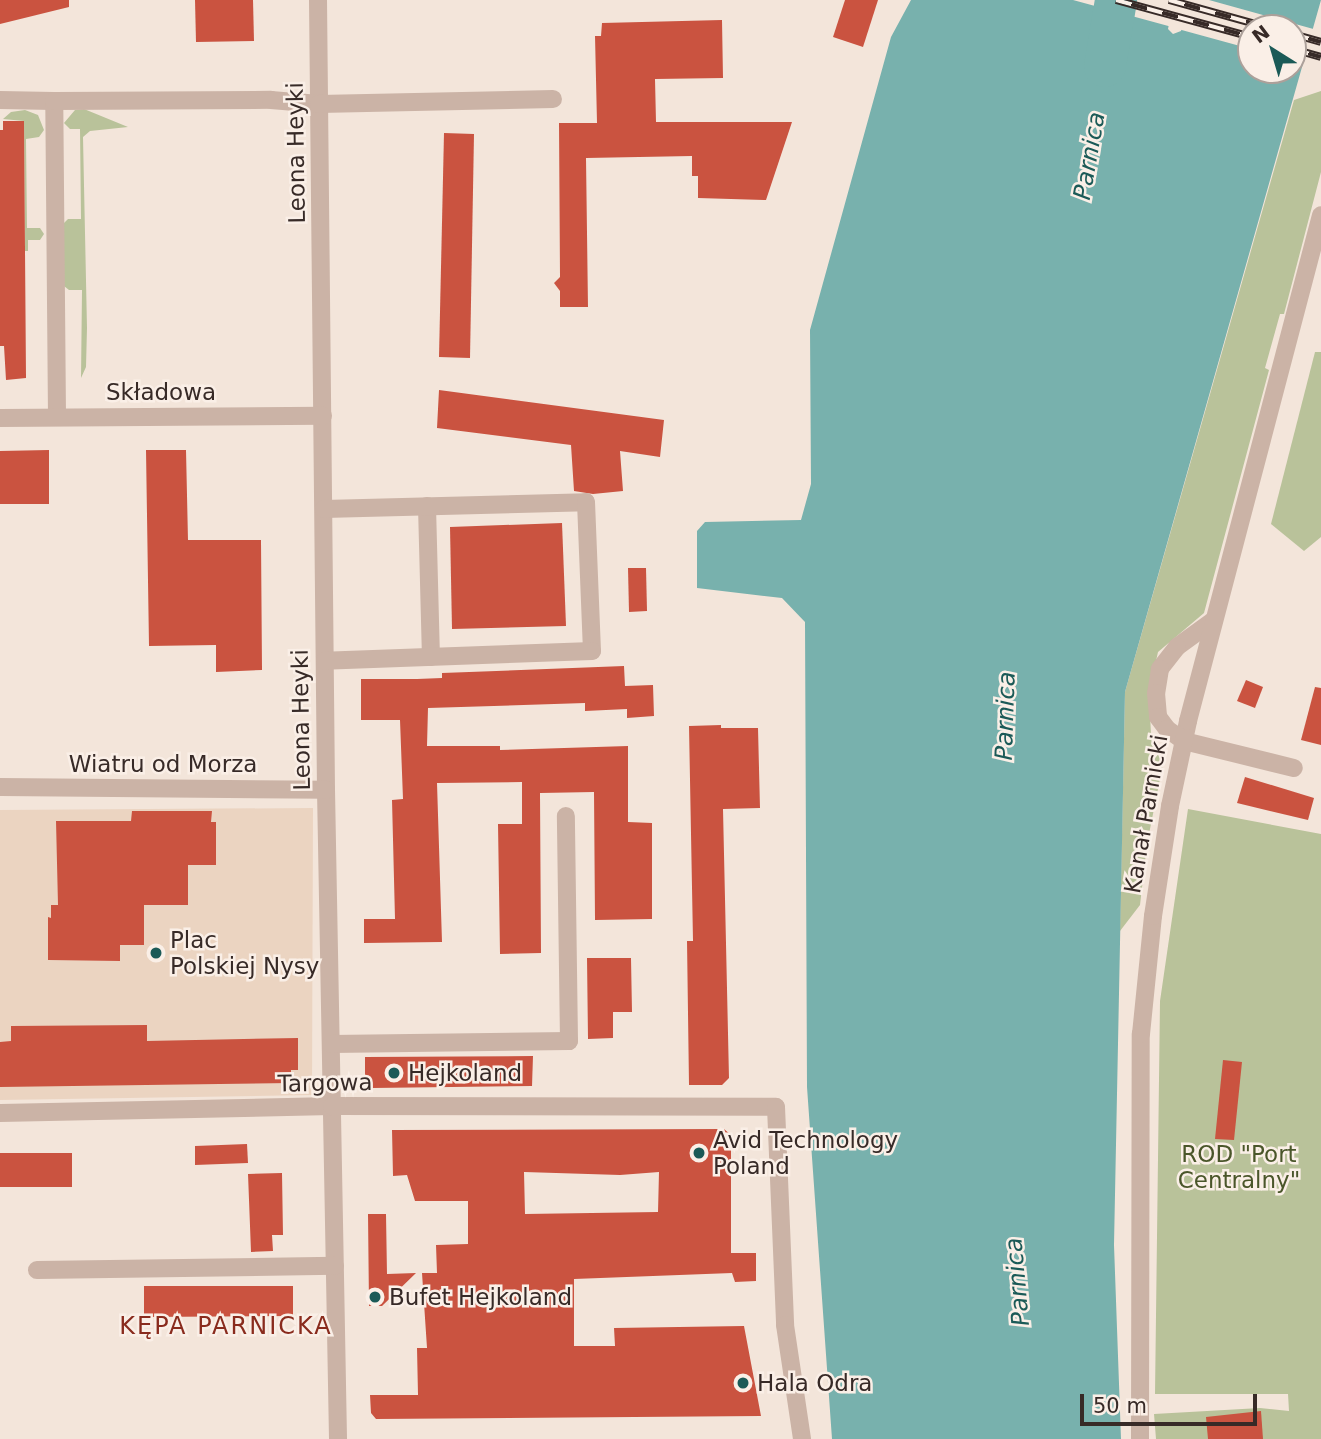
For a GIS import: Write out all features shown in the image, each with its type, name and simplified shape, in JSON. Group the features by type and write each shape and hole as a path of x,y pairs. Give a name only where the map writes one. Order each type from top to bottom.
{"street":[{"name":"Leona Heyki","path":"318,0 326,790 338,1439"},
{"path":"0,100 298,100 320,104 553,99"},
{"path":"54,101 57,416"},
{"name":"Kanał Parnicki","path":"1140,1439 1143,999 1159,871 1184,740 1321,215"},
{"name":"Składowa","path":"0,418 323,416"},
{"path":"324,509 586,502 592,651 325,661"},
{"path":"427,506 431,657"},
{"path":"1214,620 1177,647 1160,669 1156,693 1158,717 1167,729 1184,740 1294,768"},
{"name":"Wiatru od Morza","path":"0,787 326,790"},
{"path":"331,1044 569,1041 566,816"},
{"name":"Targowa","path":"0,1113 332,1106 776,1107 785,1325 802,1439"},
{"path":"37,1270 335,1266"}],"green space":[{"path":"1321,91 1321,172 1284,314 1280,314 1265,368 1269,370 1204,613 1158,652 1149,692 1151,735 1165,754 1147,844 1140,905 1120,931 1125,692 1294,100"},
{"path":"84,109 128,127 90,131 83,137 87,328 86,367 81,378 82,290 69,290 64,286 64,223 68,219 81,219 80,129 70,129 64,123 75,110"},
{"path":"25,110 38,115 44,130 39,137 26,139 27,228 40,228 44,234 40,240 28,240 28,251 25,251 24,121 3,119 11,112"},
{"path":"1315,352 1321,352 1321,537 1304,551 1271,524"},
{"name":"ROD \"Port Centralny\"","path":"1188,809 1321,834 1321,1439 1156,1439 1154,1414 1260,1408 1289,1411 1288,1394 1155,1394 1160,1001"}],"shaded area":[{"name":"Plac Polskiej Nysy","path":"313,808 312,1095 0,1100 0,810"}],"water":[{"path":"911,0 1100,0 1124,12 1174,0 1168,29 1173,34 1181,31 1189,0 1321,0 1307,49 1307,14 1237,14 1237,84 1297,84 1125,692 1114,1245 1121,1439 832,1439 807,1087 805,622 782,598 697,588 697,531 705,522 801,520 811,484 810,330 891,37"}],"pier":[{"path":"1073,0 1103,0 1124,8 1126,0 1178,0 1172,27"},
{"path":"1185,0 1209,0 1259,14 1237,14 1237,45 1178,29"},
{"path":"1307,27 1317,30 1307,65"}],"building":[{"path":"0,0 69,0 69,7 0,24"},
{"path":"195,0 253,0 254,41 196,42"},
{"path":"845,0 878,0 863,47 833,37"},
{"path":"722,20 723,78 655,79 656,122 792,122 766,200 698,198 698,176 692,176 692,156 586,158 588,307 560,307 560,291 554,283 560,277 559,123 597,123 595,36 601,36 602,23"},
{"path":"3,121 24,121 26,378 6,380 4,346 0,346 0,130 3,130"},
{"path":"444,133 474,134 470,358 439,357"},
{"path":"439,390 664,420 660,457 620,451 623,491 593,494 574,491 571,445 437,428"},
{"path":"49,450 49,504 0,504 0,451"},
{"path":"146,450 186,450 188,540 261,540 262,670 216,672 216,645 149,646"},
{"path":"562,523 566,626 452,629 450,527"},
{"path":"628,568 646,568 647,611 629,612"},
{"path":"624,666 625,686 653,685 654,716 627,718 627,709 585,711 585,703 428,708 427,746 500,746 500,750 628,746 628,822 652,823 652,919 595,920 594,792 540,793 541,953 500,954 498,824 522,824 522,782 437,783 442,942 364,943 364,919 395,919 392,800 403,799 400,720 361,720 361,679 442,678 442,673"},
{"path":"1246,680 1263,687 1255,708 1237,701"},
{"path":"1315,687 1321,688 1321,745 1301,740"},
{"path":"721,725 721,728 758,728 760,808 723,809 729,1078 722,1085 689,1085 687,941 693,941 689,726"},
{"path":"1245,777 1314,798 1308,820 1237,803"},
{"path":"132,811 212,811 211,822 216,822 216,865 188,865 188,905 144,905 144,945 120,945 120,961 48,960 48,917 51,918 51,905 58,905 56,821 131,821"},
{"path":"587,958 631,958 632,1012 613,1012 613,1038 588,1039"},
{"path":"147,1025 147,1041 298,1038 298,1070 291,1070 291,1083 0,1087 0,1042 11,1041 11,1026"},
{"path":"533,1056 532,1086 372,1088 365,1081 365,1057"},
{"path":"1223,1060 1242,1062 1234,1140 1215,1139"},
{"path":"724,1129 731,1135 731,1253 756,1253 756,1281 735,1282 732,1273 574,1279 574,1346 615,1346 614,1328 744,1326 761,1416 376,1419 371,1413 370,1395 418,1395 417,1348 427,1348 422,1273 437,1273 436,1245 468,1244 468,1201 415,1201 407,1175 393,1176 392,1130","holes":["524,1172 620,1175 659,1172 658,1212 525,1214"]},
{"path":"247,1144 248,1163 195,1165 195,1146"},
{"path":"0,1153 72,1153 72,1187 0,1187"},
{"path":"282,1173 283,1235 272,1235 273,1251 251,1252 248,1174"},
{"path":"368,1214 386,1214 387,1274 416,1273 382,1306 369,1306"},
{"path":"144,1286 293,1286 293,1316 144,1317"},
{"path":"1261,1411 1263,1439 1208,1439 1206,1417"}],"waterway":[{"name":"Parnica","path":"1105,66 1116,0"}],"railway":[{"path":"1116,0 1237,33"},
{"path":"1169,0 1237,19"},
{"path":"1307,38 1321,42"},
{"path":"1307,53 1321,57"}],"place":[{"name":"Plac Polskiej Nysy","path":"156,953"},
{"name":"Hejkoland","path":"394,1073"},
{"name":"Avid Technology Poland","path":"699,1153"},
{"name":"Bufet Hejkoland","path":"375,1297"},
{"name":"Hala Odra","path":"743,1383"}],"district":[{"name":"KĘPA PARNICKA","path":"226,1327"}]}
